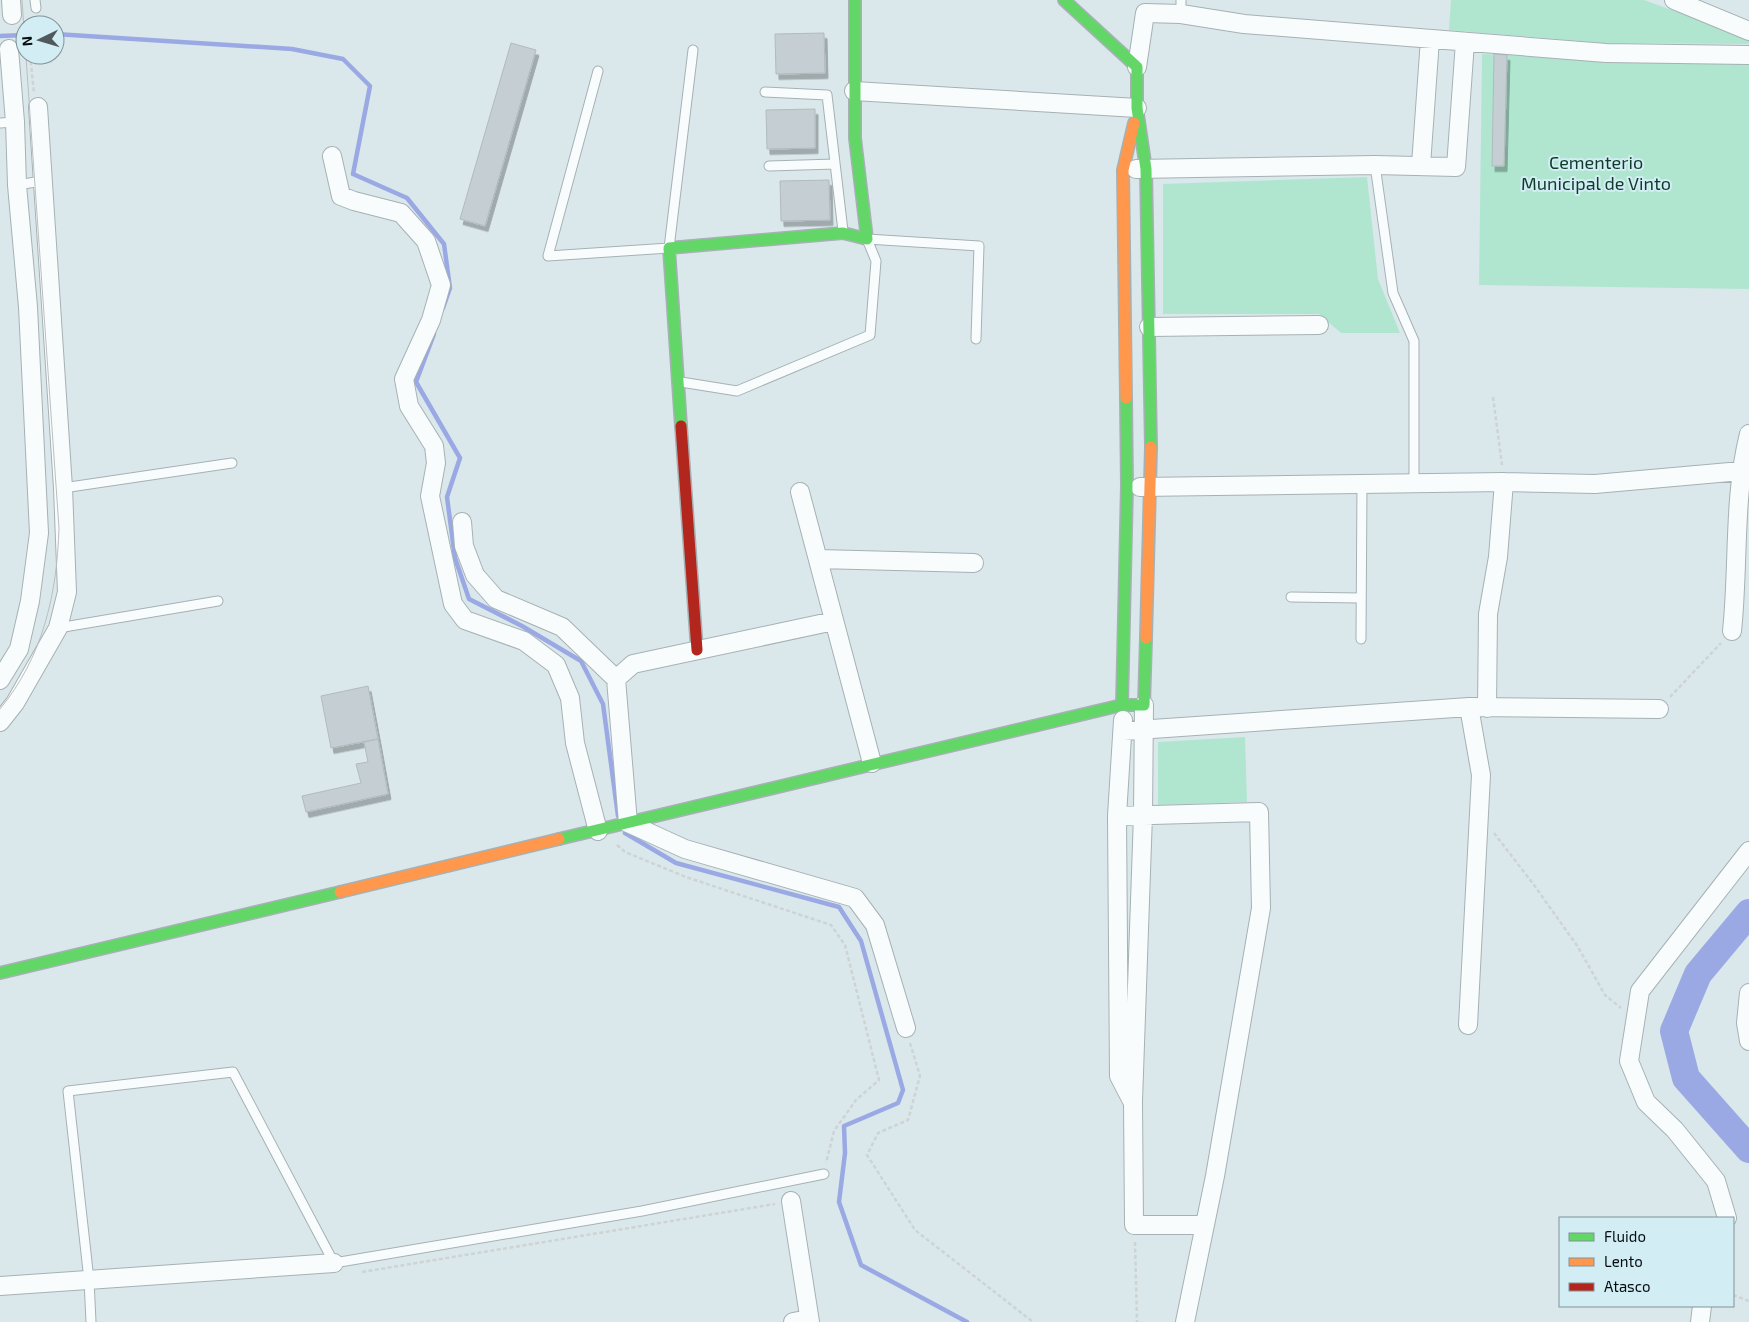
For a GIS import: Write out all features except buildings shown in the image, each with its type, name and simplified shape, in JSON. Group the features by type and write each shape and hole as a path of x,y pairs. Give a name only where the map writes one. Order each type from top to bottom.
{"street":[{"path":"697,650 680,382 669,248 844,233 868,238 855,138 856,0"},
{"path":"1064,0 1137,67"},
{"path":"1674,0 1749,31"},
{"path":"1205,1225 1134,1225 1133,1101 1143,815 1143,731 1150,487 1146,169 1137,108 1137,67 1145,13 1181,7 1244,24 1606,53 1749,55"},
{"path":"1421,166 1430,39"},
{"path":"1123,170 1375,165 1456,167 1464,42"},
{"path":"0,680 19,649 30,601 39,533 28,307 17,184 8,123 8,49"},
{"path":"854,91 1137,108"},
{"path":"0,722 15,703 58,628 67,592 38,106"},
{"path":"1133,1101 1119,1076 1117,816 1124,731 1122,705 1127,486 1123,170 1137,108"},
{"path":"332,156 341,196 401,213 426,241 441,285 431,320 404,379 409,406 434,446 436,463 430,496 453,604 465,620 524,641 556,665 570,698 575,743 598,831"},
{"path":"1149,327 1319,325"},
{"path":"1732,631 1736,592 1741,471 1749,434"},
{"path":"1127,486 1504,482 1595,484 1741,471"},
{"path":"1487,708 1488,614 1498,557 1504,482"},
{"path":"800,492 872,763"},
{"path":"462,522 464,546 475,575 496,599 562,627 616,679 623,824"},
{"path":"1737,532 1749,550"},
{"path":"818,559 974,563"},
{"path":"616,679 633,664 834,621"},
{"path":"0,973 598,831 872,763 1122,705 1144,706"},
{"path":"1468,1025 1482,775 1469,707"},
{"path":"1124,731 1469,707 1659,709"},
{"path":"1117,816 1259,812 1261,908 1205,1225 1185,1322"},
{"path":"623,824 685,849 855,898 875,925 906,1028"},
{"path":"1726,1217 1716,1181 1675,1130 1646,1102 1629,1061 1640,991 1749,851"},
{"path":"1749,993 1746,1023 1749,1040"},
{"path":"790,1201 804,1321"},
{"path":"0,1286 334,1263"},
{"path":"1700,1322 1702,1307"}],"lane":[{"path":"598,71 548,256 669,248 693,50"},
{"path":"765,92 826,95 844,233"},
{"path":"769,166 835,164"},
{"path":"1375,165 1393,292 1414,341 1414,483"},
{"path":"17,184 42,181"},
{"path":"680,382 737,391 870,335 876,261 868,238 979,246 976,339"},
{"path":"62,488 232,463"},
{"path":"1361,639 1362,483"},
{"path":"1291,597 1361,598"},
{"path":"58,628 218,601"},
{"path":"91,1322 89,1280 68,1091 233,1072 334,1263 642,1211 824,1174"}],"path":[{"path":"31,65 32,88 38,106"},
{"path":"1493,396 1504,482"},
{"path":"1659,709 1732,631"},
{"path":"1479,815 1534,885 1578,947 1605,995 1636,1020"},
{"path":"598,831 625,852 686,877 831,925 845,945 879,1080 856,1100 834,1131 824,1174"},
{"path":"906,1028 920,1076 908,1120 878,1133 867,1155 915,1230 1032,1322"},
{"path":"362,1272 790,1201"},
{"path":"1134,1225 1137,1322"},
{"path":"1734,1295 1749,1301"}],"green space":[{"path":"1451,0 1644,0 1749,38 1749,44 1603,43 1449,30"},
{"name":"Cementerio Municipal de Vinto","path":"1482,54 1749,64 1749,289 1479,285"},
{"path":"1367,177 1378,279 1400,333 1341,333 1319,314 1163,314 1163,184"},
{"path":"1245,737 1247,802 1158,805 1158,742"}],"waterway":[{"path":"0,36 15,35"},
{"path":"65,35 292,49 343,59 370,86 353,174 407,198 444,244 450,288 443,308"},
{"path":"434,334 416,382 460,458 447,497 455,558 469,599 522,626 581,661 603,704 618,816"},
{"path":"625,833 676,863 839,907 861,941 903,1090 898,1103 844,1126 845,1153 839,1202 861,1265 967,1322"},
{"path":"1749,913 1698,974 1674,1031 1686,1078 1749,1149"}],"tram line":[{"path":"0,709 15,689 27,668 45,624 55,577 59,528 22,0"}],"traffic: fast":[{"path":"681,426 669,248 843,233 867,239 855,138 855,0"},
{"path":"1064,0 1137,67 1137,108 1146,169 1151,447"},
{"path":"1122,705 1127,486 1126,398"},
{"path":"559,839 1122,705 1144,705 1146,638"},
{"path":"0,973 340,892"}],"traffic: slow":[{"path":"1126,398 1123,170 1134,123"},
{"path":"1146,638 1151,447"},
{"path":"340,892 559,839"}],"traffic: jam":[{"path":"681,426 697,650"}]}
